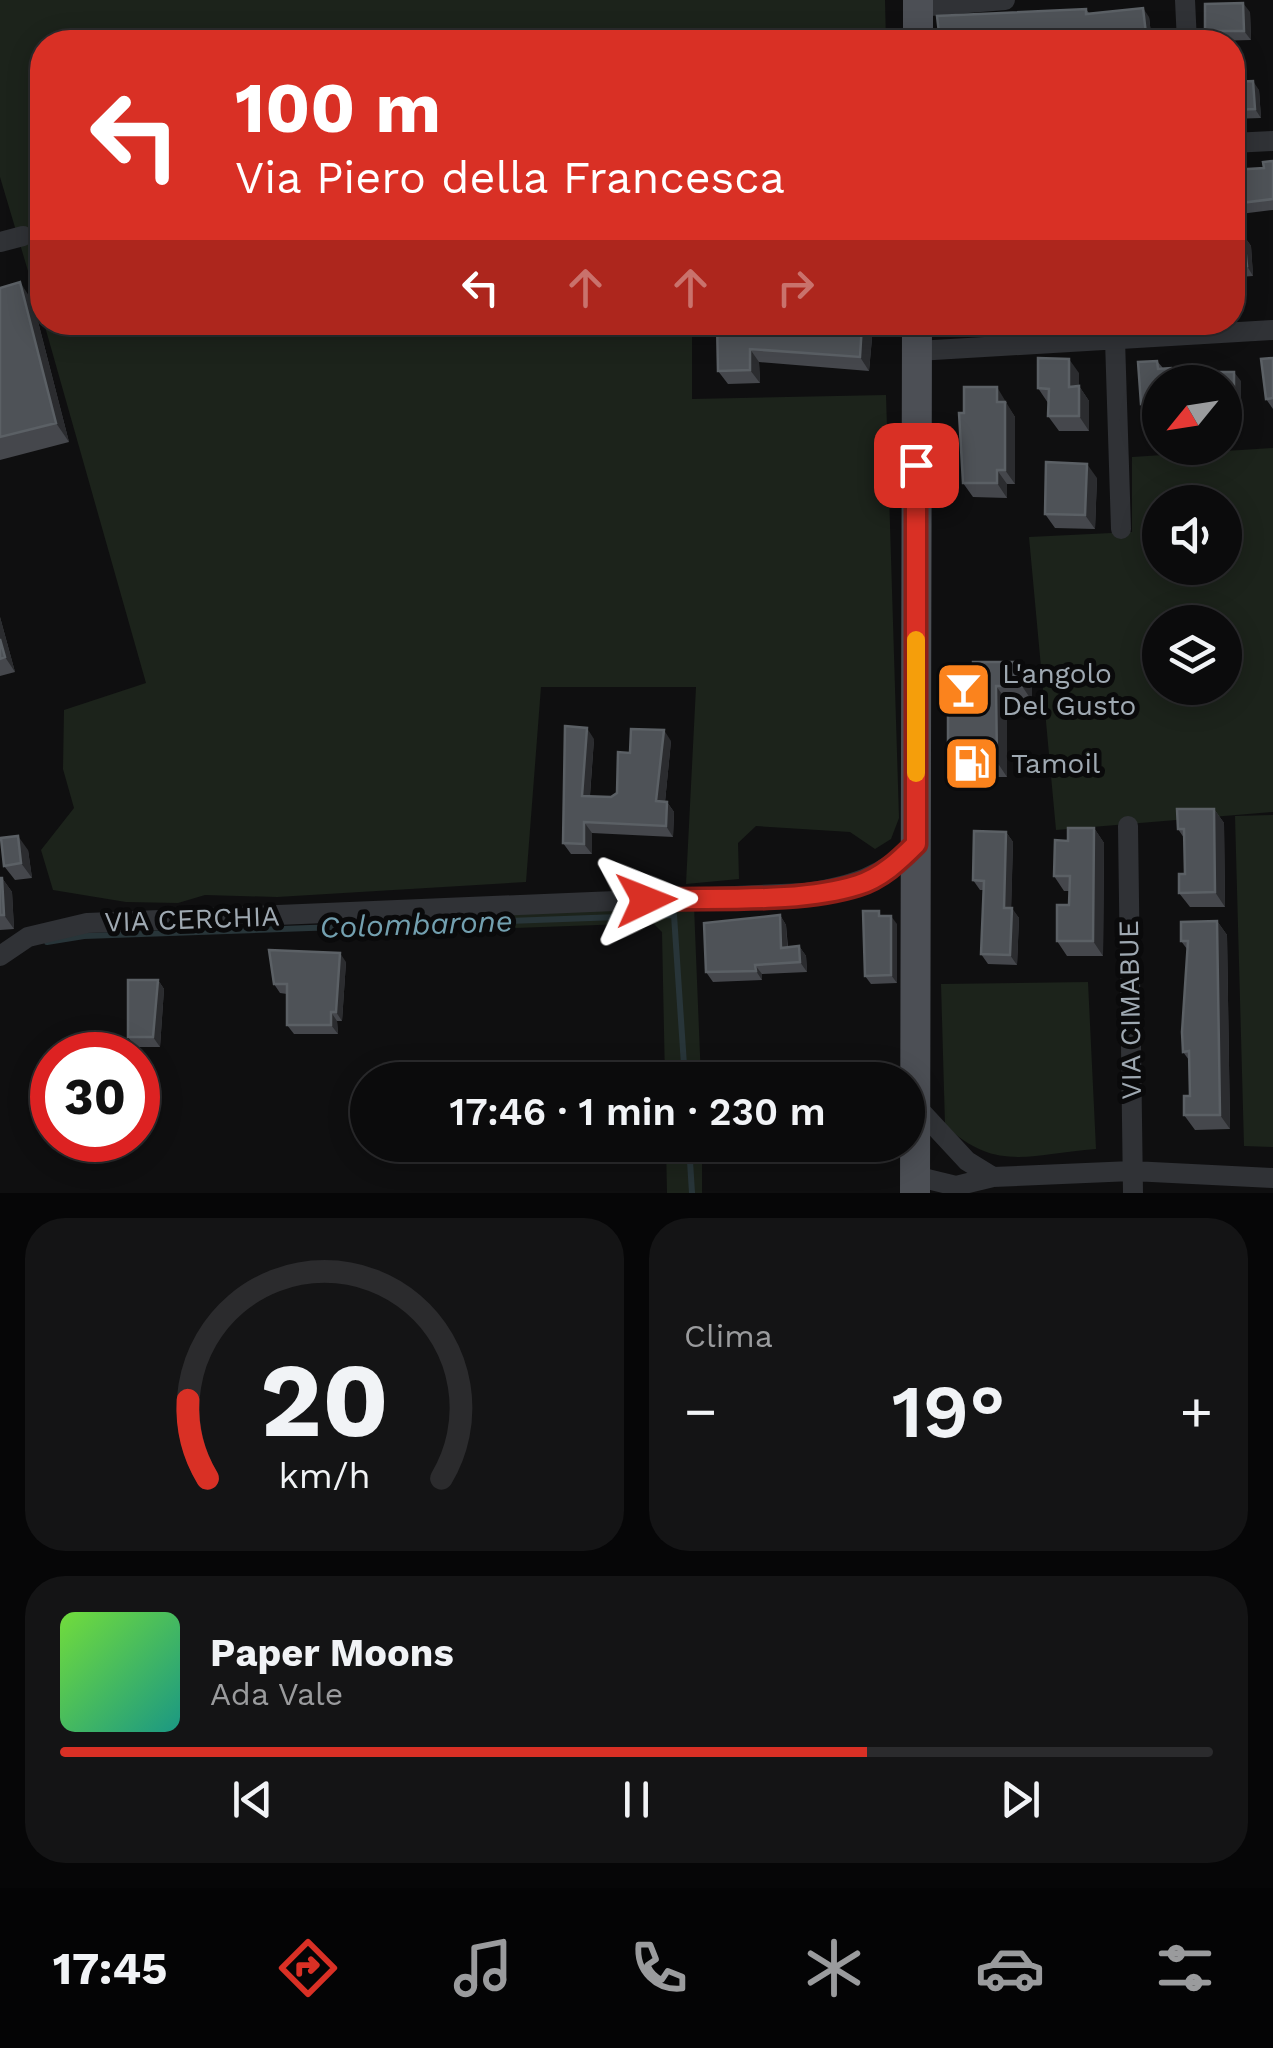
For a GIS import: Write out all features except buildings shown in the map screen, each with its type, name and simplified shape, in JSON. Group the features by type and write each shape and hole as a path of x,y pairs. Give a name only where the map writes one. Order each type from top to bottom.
{"main road":[{"path":"918,4 918,30"},
{"path":"915,1062 917,337"}],"street":[{"path":"918,4 1005,0"},
{"path":"1185,0 1186,30"},
{"path":"1245,142 1273,141"},
{"path":"0,242 22,236"},
{"path":"1245,329 1273,330"},
{"path":"917,337 1115,340 1148,335"},
{"path":"1115,340 1121,528"},
{"name":"VIA CIMABUE","path":"1128,826 1133,1193"},
{"name":"VIA CERCHIA","path":"0,956 28,936 87,923 806,894 859,885 894,866 916,844"},
{"path":"925,1117 976,1180"},
{"path":"914,1184 948,1165 976,1180 1132,1171 1273,1178"}],"shaded area":[{"path":"0,0 885,0 886,30 30,30 30,278 0,177"},
{"path":"47,335 692,335 692,399 886,395 899,818 891,839 875,849 850,832 756,826 738,843 739,879 686,884 696,687 541,687 526,882 277,897 205,895 178,903 126,902 53,890 41,850 74,808 63,769 64,710 146,683"},
{"path":"1273,448 1273,812 1056,830 1029,537 1132,532 1132,457 1142,456 1142,465 1242,465 1242,450"},
{"path":"1273,815 1273,1147 1244,1146 1235,816"},
{"path":"694,906 700,1062 665,1062 662,932 653,923 379,933 394,920"},
{"path":"1088,982 1096,1149 1033,1156 998,1155 963,1140 945,1125 941,984"},
{"path":"666,1162 702,1162 702,1193 667,1193"}],"waterway":[{"name":"Colombarone","path":"47,942 84,936 674,915 684,1062"},
{"name":"Colombarone","path":"690,1162 692,1193"}],"slow traffic":[{"path":"916,640 916,773"}],"place":[{"name":"L'angolo Del Gusto","path":"963,689"},
{"name":"Tamoil","path":"972,763"}],"route":[{"path":"646,900 806,894 859,885 894,866 916,844 916,465"}]}
